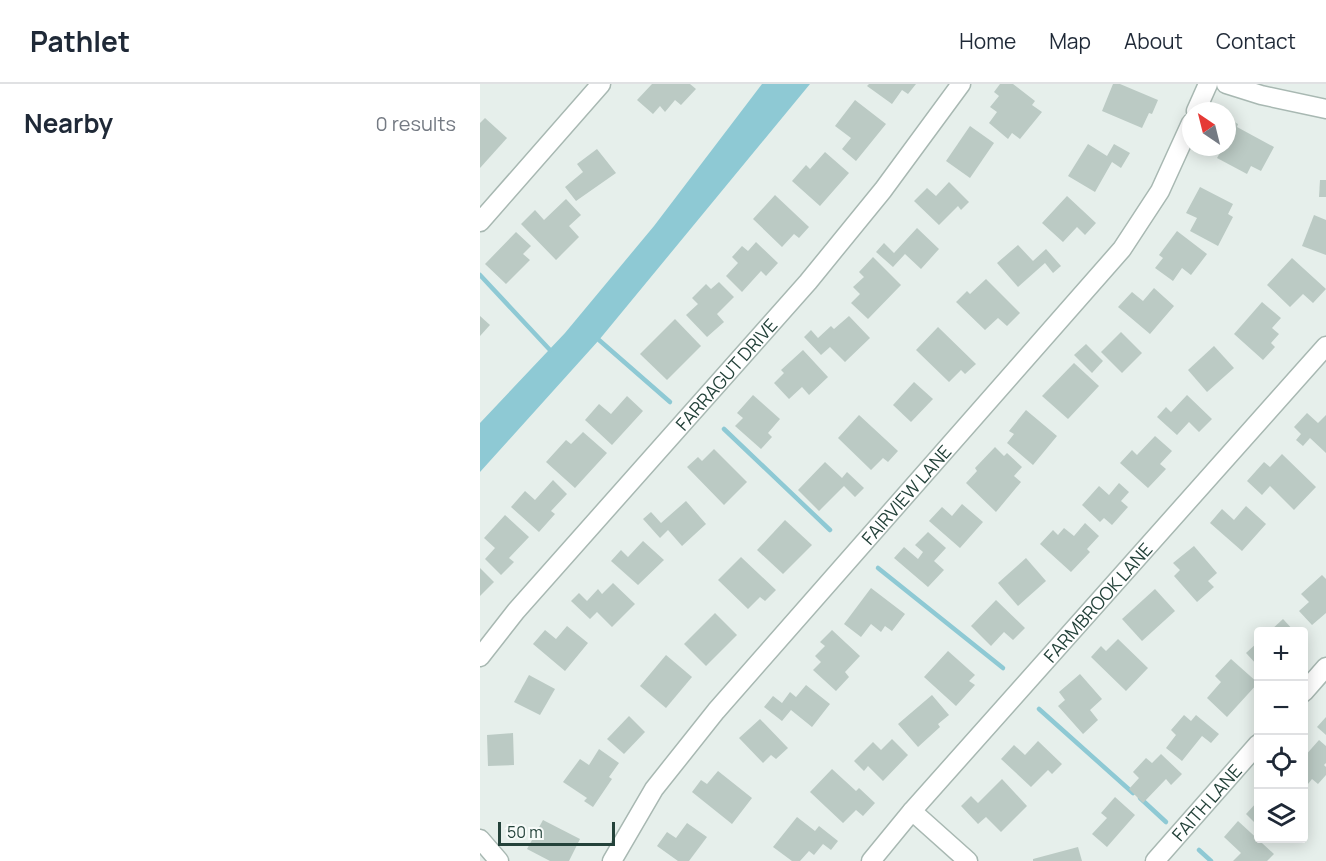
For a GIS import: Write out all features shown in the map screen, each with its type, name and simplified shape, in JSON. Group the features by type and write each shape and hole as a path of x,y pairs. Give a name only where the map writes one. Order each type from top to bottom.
{"street":[{"path":"480,222 602,84"},
{"name":"FARRAGUT DRIVE","path":"480,657 516,610 808,282 883,189 961,84"},
{"path":"1200,102 1208,84"},
{"path":"1226,84 1262,95 1326,109"},
{"name":"FAIRVIEW LANE","path":"612,861 654,789 716,711 1117,256 1143,220 1160,191 1182,143"},
{"name":"FARMBROOK LANE","path":"872,861 912,811 1326,346"},
{"path":"1308,687 1326,667"},
{"name":"FAITH LANE","path":"1155,861 1254,749"},
{"path":"912,811 968,861"},
{"path":"480,839 499,861"}],"water":[{"path":"762,84 810,84 599,340 480,472 480,423 565,333 654,226"}],"building":[{"path":"652,84 690,84 696,89 681,105 675,100 665,112 660,106 653,114 637,100"},
{"path":"869,84 916,84 908,94 902,90 892,104 867,86"},
{"path":"1000,84 1013,84 1035,101 1032,105 1042,112 1020,139 1012,133 1008,139 989,123 997,112 990,107 999,96 994,92"},
{"path":"1113,84 1120,84 1158,100 1142,128 1102,111"},
{"path":"855,100 886,124 856,161 842,149 851,138 835,126"},
{"path":"485,118 507,138 480,168 480,123"},
{"path":"1236,123 1237,127 1274,147 1261,171 1251,166 1247,174 1217,158 1218,156 1236,156"},
{"path":"970,126 994,143 970,178 946,161"},
{"path":"1088,144 1107,156 1114,144 1130,153 1121,168 1112,162 1095,192 1068,176"},
{"path":"597,149 616,173 576,201 565,187 583,172 577,164"},
{"path":"825,152 849,173 820,206 792,181 806,165 810,169"},
{"path":"1320,180 1326,180 1326,197 1319,197"},
{"path":"949,182 969,202 961,210 958,206 939,225 914,201 927,188 936,196"},
{"path":"1200,187 1233,204 1228,214 1233,217 1218,246 1190,231 1197,218 1186,213"},
{"path":"775,195 809,227 799,238 794,234 782,247 753,219"},
{"path":"1067,196 1096,223 1085,235 1077,227 1063,242 1042,223"},
{"path":"566,199 581,215 569,226 579,237 556,260 521,224 535,210 544,220"},
{"path":"1314,215 1326,220 1326,255 1302,246"},
{"path":"917,228 939,249 921,269 905,254 893,267 876,252 884,243 894,253"},
{"path":"1177,231 1207,254 1191,275 1182,268 1173,281 1155,268 1163,258 1159,255"},
{"path":"516,232 531,246 523,254 530,260 506,284 485,264"},
{"path":"756,242 778,263 766,276 761,271 742,292 726,276 738,263 732,257 742,246 748,251"},
{"path":"1018,245 1033,261 1046,249 1061,266 1053,273 1045,263 1018,287 997,263"},
{"path":"873,257 901,285 868,319 851,303 860,294 853,287 864,277 859,272"},
{"path":"1292,258 1326,289 1313,303 1303,294 1290,307 1267,285"},
{"path":"986,279 1020,313 1007,326 998,318 985,330 956,302 967,291 970,294"},
{"path":"719,282 734,297 717,314 724,322 707,337 686,315 698,304 692,298 706,284 711,289"},
{"path":"1154,288 1174,306 1150,334 1118,307 1132,292 1143,301"},
{"path":"1262,302 1281,318 1272,328 1279,334 1271,343 1275,347 1263,360 1234,334"},
{"path":"480,316 490,325 480,336"},
{"path":"849,316 870,338 845,362 830,347 821,355 804,337 811,330 818,338 831,326 834,329"},
{"path":"675,319 701,346 667,380 640,354"},
{"path":"938,327 976,364 965,374 961,370 949,382 916,350"},
{"path":"1121,332 1142,353 1122,373 1101,352"},
{"path":"1086,344 1103,361 1092,373 1074,355"},
{"path":"1214,346 1234,368 1207,392 1188,370"},
{"path":"803,350 828,377 809,395 802,387 789,399 774,383 784,373 781,370"},
{"path":"1074,363 1099,386 1068,419 1042,396"},
{"path":"914,382 933,399 911,422 893,405"},
{"path":"753,395 780,419 768,433 772,437 761,449 735,426 743,418 737,413"},
{"path":"1187,395 1212,419 1199,432 1189,422 1177,435 1157,417 1166,407 1171,412"},
{"path":"627,396 643,411 612,445 585,420 599,404 611,414"},
{"path":"1026,410 1057,436 1033,465 1007,443 1014,434 1009,431"},
{"path":"1307,413 1318,423 1326,415 1326,453 1310,438 1303,446 1296,440 1301,434 1294,427"},
{"path":"859,415 898,451 888,462 883,458 871,470 838,438"},
{"path":"583,432 607,453 575,488 546,462 566,440 571,444"},
{"path":"1155,436 1172,451 1160,464 1166,469 1148,488 1120,463 1132,450 1137,455"},
{"path":"995,447 1004,456 1007,453 1022,467 1014,476 1021,482 996,512 966,483 977,471 975,468"},
{"path":"714,449 747,482 724,505 687,467 698,457 702,461"},
{"path":"1282,454 1316,487 1294,510 1270,486 1262,495 1247,481 1264,462 1270,467"},
{"path":"825,462 842,478 847,472 864,488 855,497 844,486 819,511 798,490"},
{"path":"553,480 567,494 551,511 555,514 539,532 511,507 525,491 535,500"},
{"path":"1119,483 1129,492 1121,501 1128,507 1112,525 1104,518 1100,522 1082,505 1099,486 1109,495"},
{"path":"686,501 706,524 682,546 668,530 660,538 643,519 651,512 661,523"},
{"path":"962,504 983,522 960,548 929,521 942,507 952,516"},
{"path":"1246,506 1266,524 1242,551 1210,523 1222,509 1234,520"},
{"path":"505,515 529,537 509,558 514,562 501,575 485,559 495,548 484,538"},
{"path":"785,520 812,545 783,574 757,550"},
{"path":"1085,523 1099,536 1087,549 1090,552 1071,572 1040,544 1053,530 1058,535 1064,528 1074,536"},
{"path":"928,532 946,548 934,561 944,570 928,587 894,558 904,547 918,559 923,552 915,545"},
{"path":"643,541 664,560 638,585 611,561 621,550 628,557"},
{"path":"1194,546 1217,573 1208,581 1214,587 1197,602 1174,576 1180,570 1173,563"},
{"path":"741,557 776,590 765,601 760,597 748,609 718,580"},
{"path":"1026,558 1046,581 1018,606 998,583"},
{"path":"480,568 494,582 480,596"},
{"path":"1322,575 1326,579 1326,613 1312,625 1299,611 1309,602 1301,594"},
{"path":"613,583 635,604 612,627 597,612 590,619 571,601 579,593 587,601 598,589 602,594"},
{"path":"871,588 905,614 892,631 885,626 881,632 871,624 861,637 844,624"},
{"path":"1155,589 1175,611 1142,641 1122,619"},
{"path":"996,600 1025,628 1013,640 1004,632 991,646 971,626"},
{"path":"715,613 737,635 706,666 684,644"},
{"path":"1283,619 1290,627 1274,627"},
{"path":"567,626 588,643 565,671 533,644 545,630 556,639"},
{"path":"832,630 860,656 845,672 849,677 836,691 813,670 821,662 815,656 825,646 820,642"},
{"path":"1118,639 1148,668 1126,691 1091,657 1101,646 1106,651"},
{"path":"1254,646 1254,662 1246,653"},
{"path":"948,651 975,675 969,681 975,685 956,706 924,677"},
{"path":"666,655 692,677 666,708 640,686"},
{"path":"1231,659 1254,679 1254,687 1227,717 1207,698 1221,682 1215,676"},
{"path":"1080,674 1102,699 1090,710 1098,720 1083,734 1058,706 1065,700 1059,692"},
{"path":"529,675 555,689 540,715 514,702"},
{"path":"806,685 830,704 812,727 791,710 782,721 764,707 773,696 782,703 790,692 796,697"},
{"path":"932,695 949,715 938,724 940,727 918,747 898,724"},
{"path":"1184,715 1191,721 1196,715 1219,734 1211,743 1202,736 1182,761 1166,748 1176,735 1171,730"},
{"path":"629,716 645,732 624,754 607,739"},
{"path":"1326,717 1326,735 1317,727"},
{"path":"760,719 788,748 776,759 771,755 763,763 739,738"},
{"path":"513,733 514,765 488,766 487,735"},
{"path":"892,739 908,755 883,781 868,766 864,771 854,761 873,742 881,750"},
{"path":"1319,740 1326,746 1324,765 1326,775 1318,784 1312,779 1308,784 1308,752"},
{"path":"1038,741 1062,764 1052,774 1048,770 1031,787 1001,759 1014,745 1025,755"},
{"path":"599,749 619,763 609,777 612,779 593,807 584,801 587,798 563,782 580,759 589,765"},
{"path":"1161,754 1182,774 1171,785 1166,779 1143,803 1129,789 1139,778 1133,772 1146,758 1152,763"},
{"path":"832,769 856,791 859,788 875,803 863,816 856,810 843,823 810,792"},
{"path":"718,771 752,798 732,824 692,792 701,780 707,784"},
{"path":"1002,779 1027,806 1001,832 986,817 978,824 961,806 971,796 978,803"},
{"path":"1115,797 1135,815 1107,847 1092,834 1107,818 1101,813"},
{"path":"1254,805 1254,822 1246,814"},
{"path":"797,817 815,831 819,826 838,841 831,850 823,844 814,855 809,851 800,861 792,861 773,847"},
{"path":"543,820 580,839 569,861 550,861 527,849"},
{"path":"1238,821 1254,836 1254,843 1262,843 1274,854 1267,861 1233,861 1241,853 1224,837"},
{"path":"687,823 707,837 689,861 678,861 657,846 667,832 676,838"},
{"path":"1078,847 1082,861 1033,861 1033,859"}],"waterway":[{"path":"480,275 550,350"},
{"path":"599,340 670,402"},
{"path":"724,429 830,530"},
{"path":"878,568 1003,668"},
{"path":"1039,709 1133,793"},
{"path":"1140,798 1166,822"},
{"path":"1199,850 1211,861"}]}
